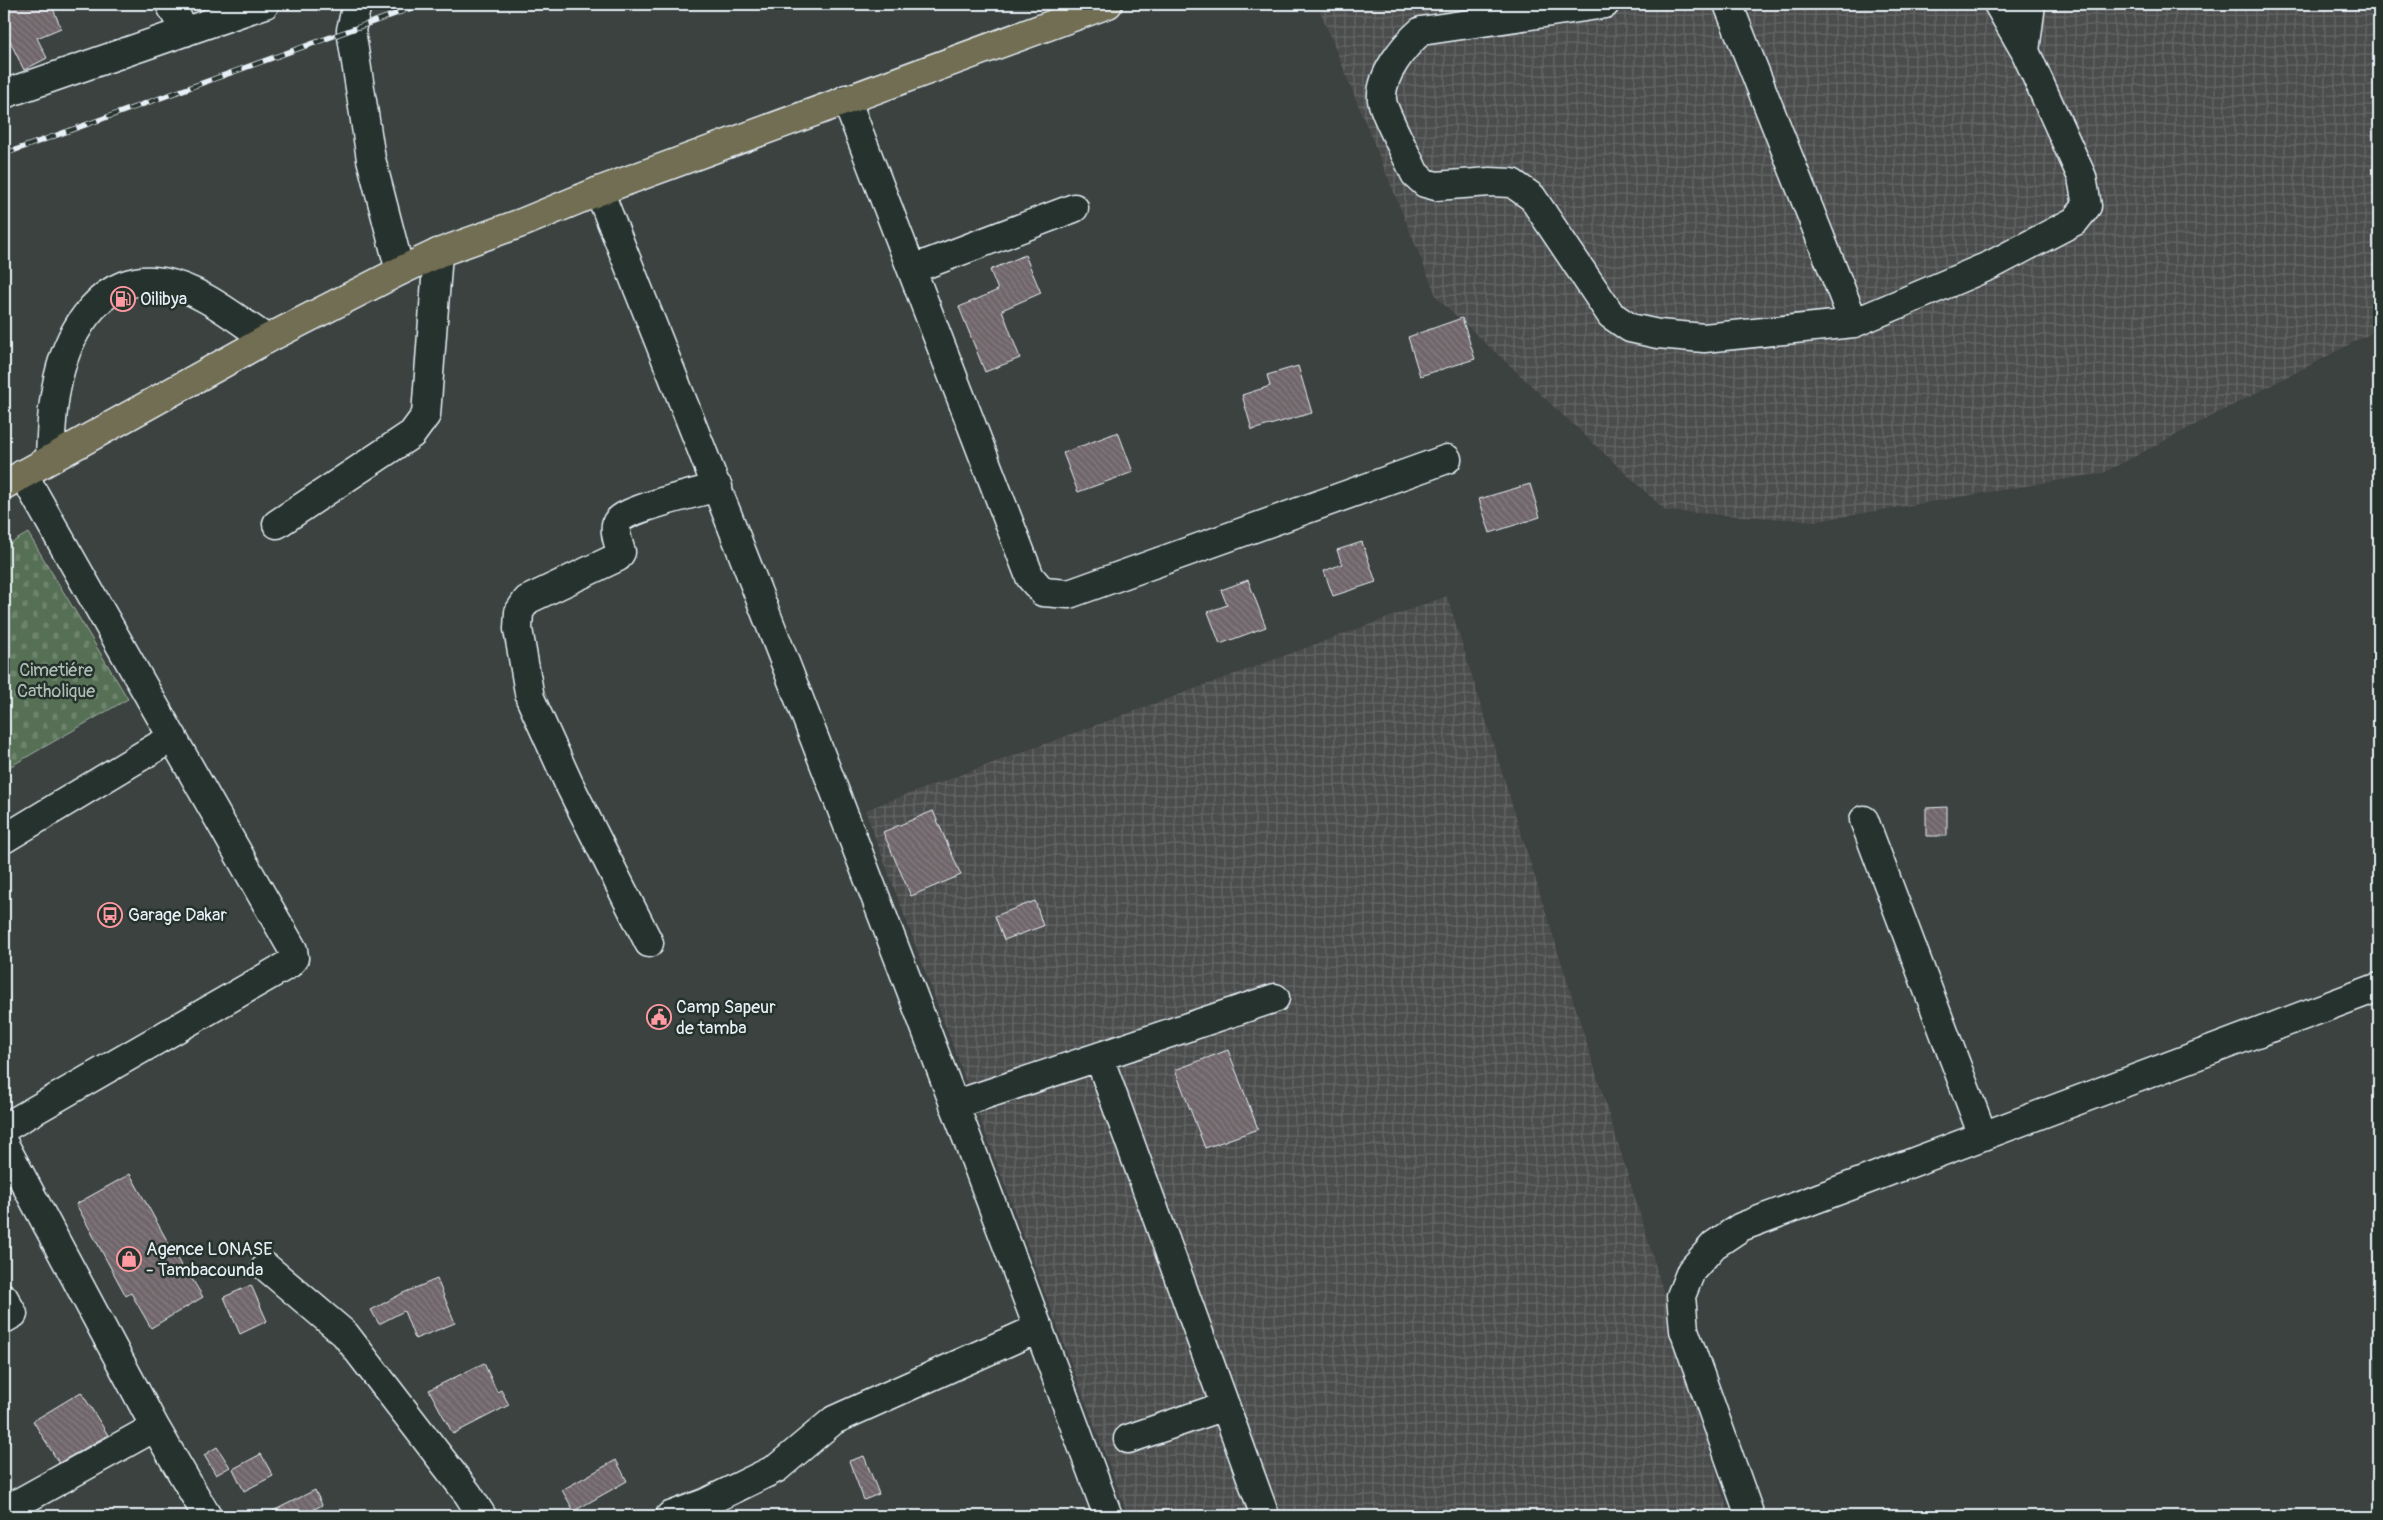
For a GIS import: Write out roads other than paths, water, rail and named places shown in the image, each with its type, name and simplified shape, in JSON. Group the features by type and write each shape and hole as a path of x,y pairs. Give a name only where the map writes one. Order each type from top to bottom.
{"highway":[{"path":"13,480 266,338 438,253 846,99 1108,4"}],"street":[{"path":"170,4 185,32"},
{"path":"4,94 265,4"},
{"path":"357,4 351,30 371,159 400,271"},
{"path":"1605,4 1421,31 1409,41 1389,73 1383,87 1382,101 1415,174 1425,183 1436,186 1490,182 1512,184 1532,197 1611,315 1630,328 1658,334 1704,338 1854,323 1991,265 2075,221 2087,206 2082,177 2024,51 1998,4"},
{"path":"1728,4 1854,323"},
{"path":"2024,51 2031,4"},
{"path":"846,99 1030,577 1043,592 1070,594 1447,459"},
{"path":"599,191 718,487 1039,1328 1108,1516"},
{"path":"913,269 1074,208"},
{"path":"277,524 412,434 426,415 438,253"},
{"path":"50,459 52,411 58,378 72,337 88,312 118,286 141,280 164,282 186,290 217,306 266,338"},
{"path":"4,1128 289,964 294,958 293,950 173,737 13,480"},
{"path":"650,943 568,784 530,698 518,629 519,612 527,600 618,558 621,552 615,526 624,516 631,512 718,487"},
{"path":"4,840 173,737"},
{"path":"1864,820 1983,1136"},
{"path":"1750,1516 1684,1330 1681,1296 1691,1271 1714,1245 1741,1227 2379,987"},
{"path":"954,1106 1275,998"},
{"path":"1099,1057 1265,1516"},
{"path":"4,1144 155,1427 207,1516"},
{"path":"266,1267 346,1334 468,1494 482,1516"},
{"path":"4,1298 13,1314 4,1319"},
{"path":"670,1516 704,1503 777,1468 834,1420 1039,1328"},
{"path":"1128,1439 1225,1406"},
{"path":"4,1511 155,1427"}],"railway":[{"path":"4,154 423,4"}],"place":[{"name":"Oilibya","path":"123,299"},
{"name":"Garage Dakar","path":"110,915"},
{"name":"Camp Sapeur de tamba","path":"659,1017"},
{"name":"Agence LONASE - Tambacounda","path":"129,1259"}],"park label":[{"name":"Cimetiére Catholique","path":"56,680"}]}
